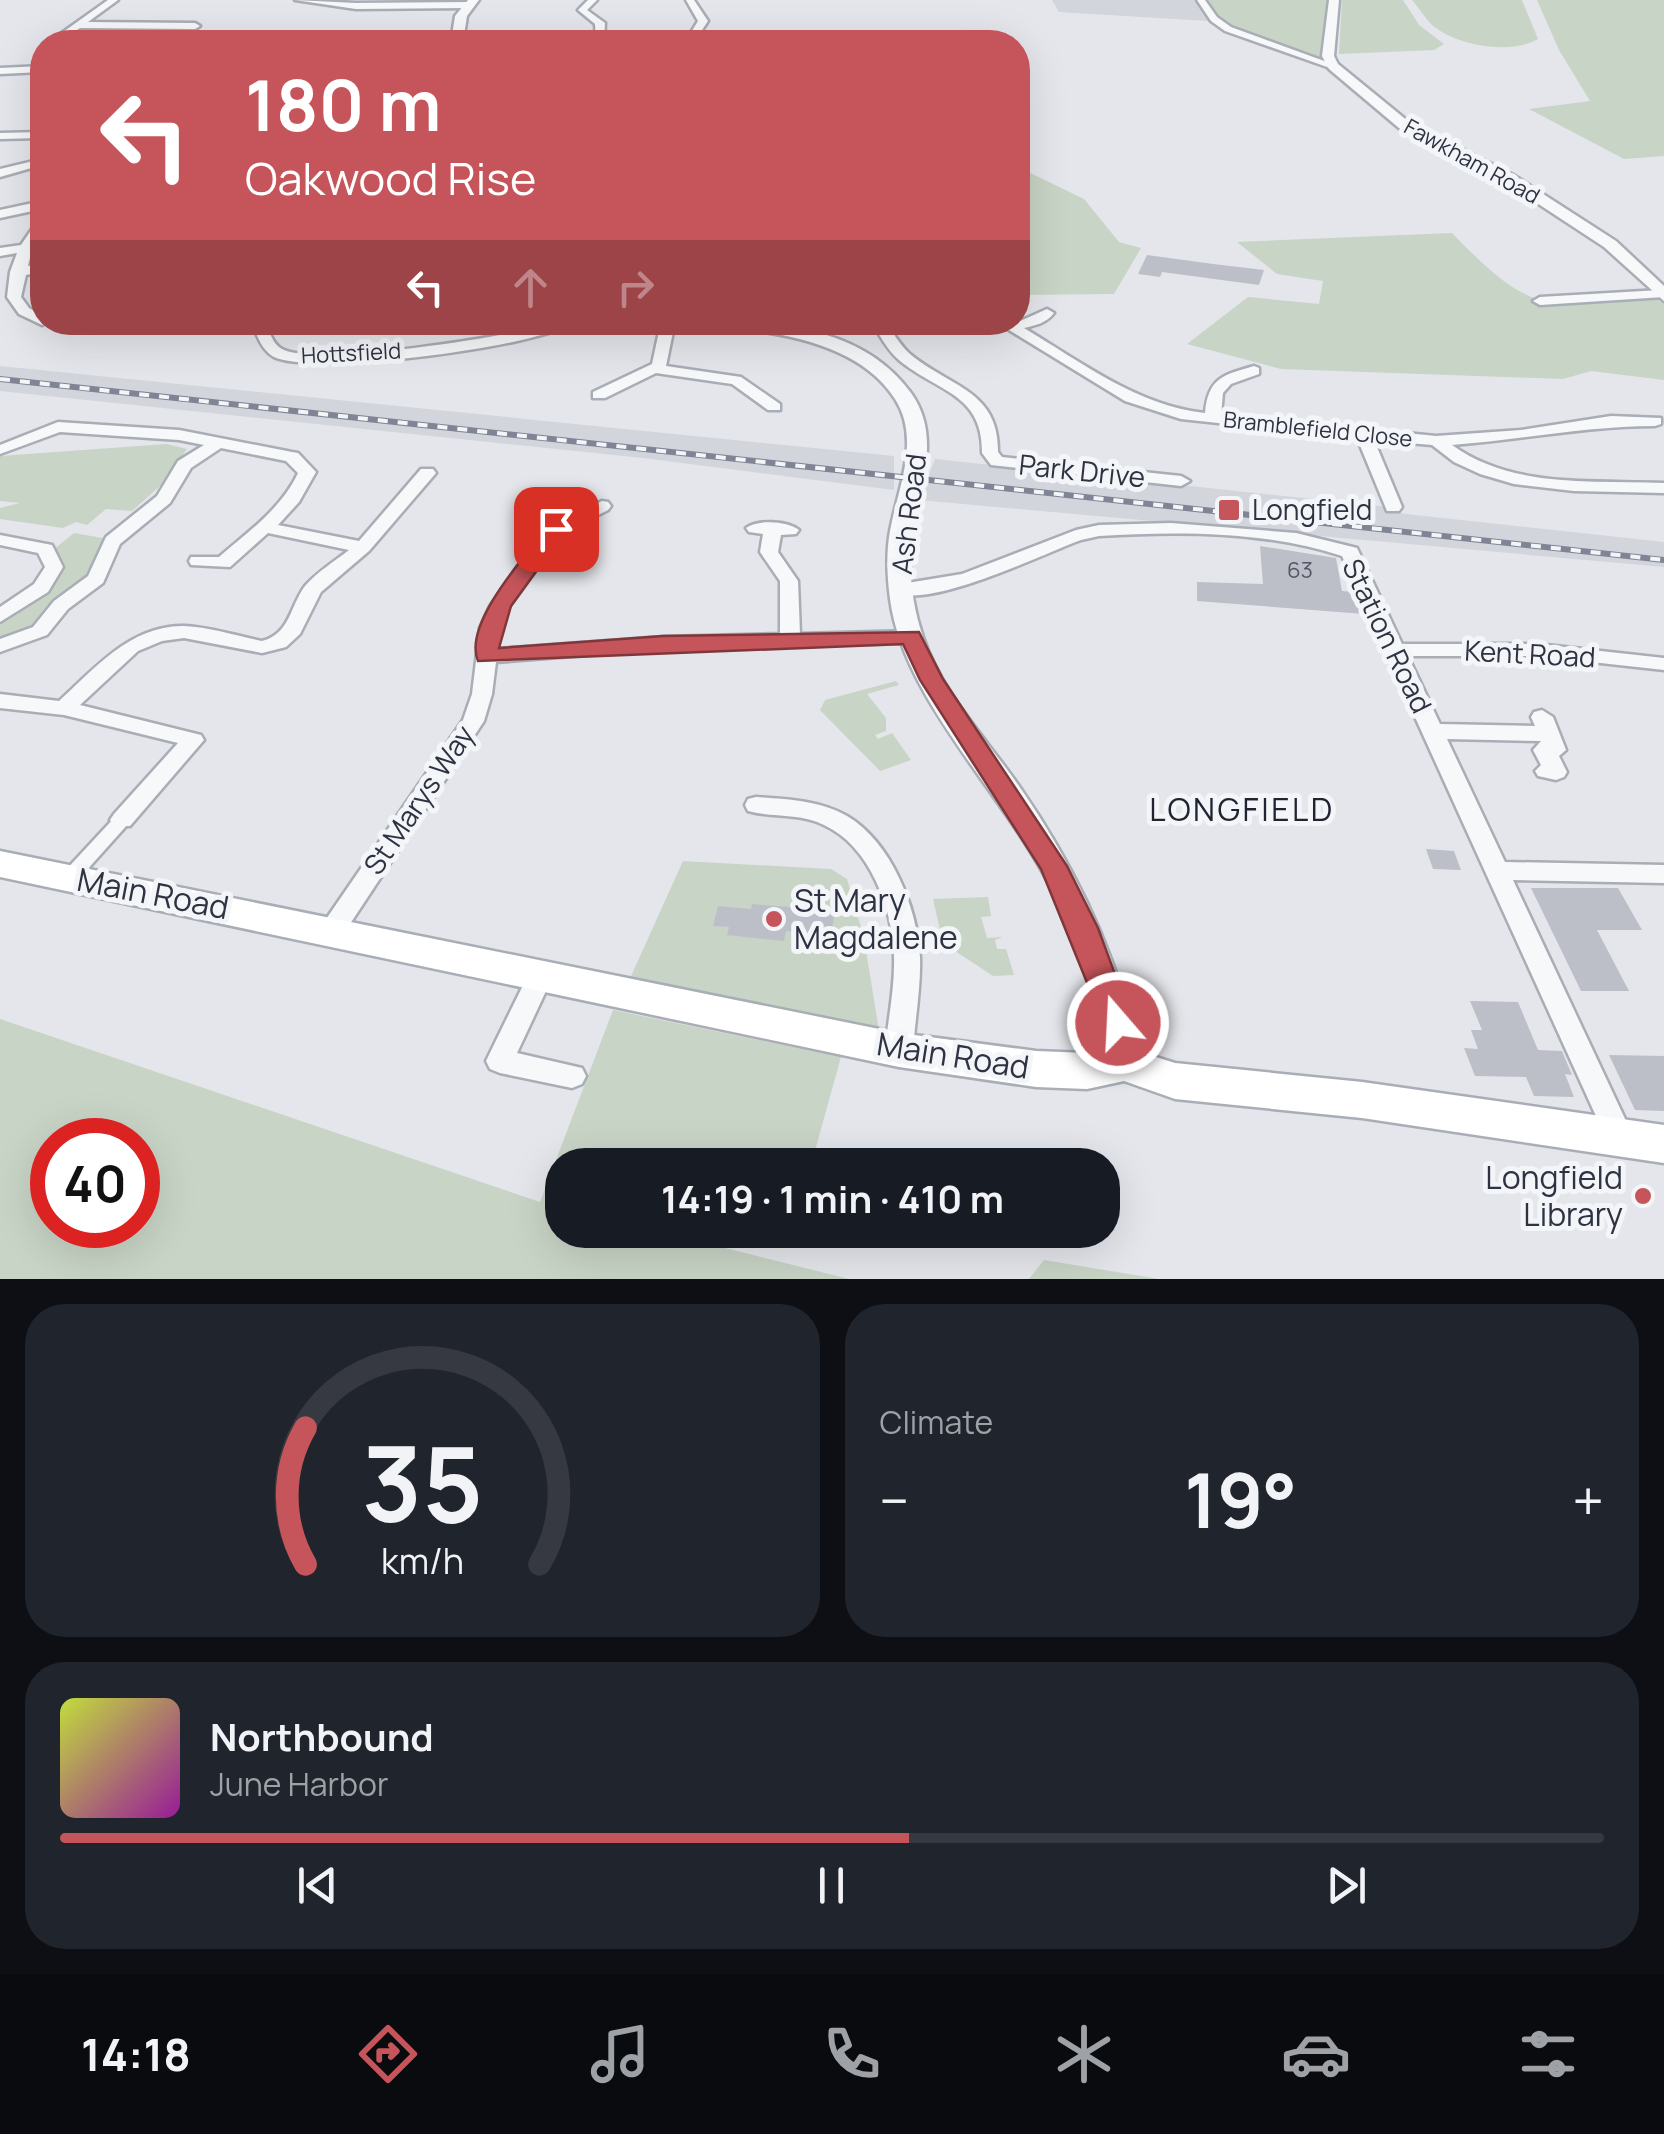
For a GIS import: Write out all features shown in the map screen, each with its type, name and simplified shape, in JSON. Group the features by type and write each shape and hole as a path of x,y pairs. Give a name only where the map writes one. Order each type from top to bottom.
{"main road":[{"name":"Main Road","path":"0,864 899,1050 1036,1069 1087,1071 1124,1064 1175,1081 1362,1100 1664,1144"}],"street":[{"path":"71,30 114,0"},
{"path":"300,0 356,6 472,2"},
{"path":"593,0 582,10 600,24 600,30"},
{"path":"690,0 703,21 697,30"},
{"path":"1201,0 1228,29 1333,66"},
{"path":"1333,66 1328,56 1334,0"},
{"path":"459,30 461,16 472,2"},
{"path":"78,25 196,26"},
{"path":"14,70 28,60"},
{"name":"Fawkham Road","path":"1333,66 1404,125 1510,179 1599,237 1662,295"},
{"path":"0,71 30,69"},
{"path":"0,136 30,135"},
{"path":"0,173 30,165"},
{"path":"0,214 30,208"},
{"path":"30,241 7,298 30,314"},
{"path":"0,252 25,248"},
{"path":"18,272 30,270"},
{"path":"1540,300 1662,295"},
{"path":"1030,322 1046,313"},
{"name":"Hottsfield","path":"264,335 266,345 281,355 318,359 532,335"},
{"path":"657,367 665,335"},
{"name":"Ash Road","path":"808,335 865,361 898,389 912,411 918,450 901,534 900,590 910,637 932,680 1026,819 1066,890 1110,998 1124,1064"},
{"name":"Park Drive","path":"887,335 901,354 985,414 994,430 990,455 997,461 1181,481"},
{"name":"Bramblefield Close","path":"1024,335 1131,398 1187,416 1436,441 1521,435 1611,420 1656,421"},
{"path":"599,395 657,367 732,379 764,404"},
{"path":"1213,418 1215,392 1226,382 1254,371"},
{"path":"3,450 58,427 179,434 215,445 292,457 307,472 302,484 224,563 198,561"},
{"path":"1364,436 1393,507"},
{"path":"1436,441 1478,471 1526,480 1664,488"},
{"path":"0,646 42,629 61,605 96,579 112,540 164,499 182,467 215,445"},
{"path":"64,708 131,646 158,636 184,632 262,647 279,643 290,634 312,589 363,546 428,470"},
{"name":"St Marys Way","path":"331,932 470,725 482,698 490,628 500,606 575,508 602,506"},
{"path":"263,526 363,546"},
{"name":"Station Road","path":"900,590 957,581 1075,536 1113,527 1164,527 1350,552 1620,1138"},
{"path":"773,529 769,552 788,579 790,641"},
{"path":"0,540 45,549 54,567 41,588 0,616"},
{"path":"486,656 652,644 910,637"},
{"name":"Kent Road","path":"1396,650 1537,650 1664,664"},
{"path":"0,701 64,708 193,740 70,877"},
{"path":"1434,732 1545,726 1554,750 1544,750 1556,772 1546,771"},
{"path":"756,805 788,807 838,821 855,834 879,866 902,926 906,956 899,1050"},
{"path":"1497,871 1664,874"},
{"path":"540,976 500,1061 572,1076"}],"shaded area":[{"path":"1052,0 1194,0 1208,21 1059,12"},
{"path":"0,366 894,456 894,490 643,458 0,391"},
{"path":"935,459 1398,508 1399,513 1664,542 1664,567 919,500"}],"green space":[{"path":"1208,0 1330,0 1321,59 1241,32 1227,24"},
{"path":"1342,0 1403,0 1419,25 1444,44 1434,50 1339,54"},
{"path":"1412,0 1522,0 1538,39 1513,47 1469,43 1432,25"},
{"path":"1537,0 1664,0 1664,156 1624,159 1529,109 1590,101 1559,50"},
{"path":"1030,173 1084,199 1119,242 1141,248 1114,294 1030,295"},
{"path":"1452,233 1504,281 1544,301 1664,301 1664,380 1591,371 1563,379 1281,369 1187,344 1248,297 1319,304 1323,281 1277,274 1237,242"},
{"path":"167,444 187,449 161,485 132,511 106,509 87,525 76,522 63,528 0,519 0,508 20,503 0,501 0,456"},
{"path":"74,533 108,539 96,553 93,572 35,629 0,639 0,620 60,561 53,550"},
{"path":"896,681 899,685 867,694 886,718 886,731 875,735 878,739 892,733 911,760 880,771 820,710 825,700"},
{"path":"683,861 831,869 847,879 864,938 880,1037 627,985"},
{"path":"988,897 991,916 981,917 987,938 1003,937 995,940 997,949 1006,949 1014,975 993,976 943,943 933,899"},
{"path":"613,1010 841,1057 816,1148 561,1148"},
{"path":"0,1019 540,1202 545,1189 545,1248 725,1248 849,1279 0,1279"},
{"path":"1044,1260 1159,1279 1029,1279"}],"building":[{"path":"1147,255 1264,270 1259,285 1162,272 1160,277 1138,274"},
{"path":"1260,546 1336,558 1342,591 1354,592 1364,614 1197,601 1197,582 1263,584"},
{"path":"1426,849 1454,851 1461,870 1433,869"},
{"path":"1531,888 1618,888 1642,930 1597,930 1629,991 1581,991"},
{"name":"St Mary Magdalene","path":"752,904 835,911 831,935 786,931 784,941 727,935 729,927 713,926 718,906 751,909"},
{"path":"1470,1001 1518,1002 1538,1050 1562,1051 1572,1075 1565,1074 1574,1097 1534,1096 1526,1077 1475,1076 1464,1048 1478,1049 1471,1030 1482,1030"},
{"path":"1609,1055 1664,1056 1664,1111 1635,1110"}],"railway":[{"path":"0,379 1664,560"}],"place":[{"name":"Longfield","path":"1229,510"},
{"name":"St Mary Magdalene","path":"774,919"},
{"name":"Longfield Library","path":"1643,1196"}],"district":[{"name":"LONGFIELD","path":"1242,810"}],"route":[{"path":"556,529 500,606 490,628 486,656 663,643 910,637 932,680 1026,819 1066,890 1118,1023"}]}
